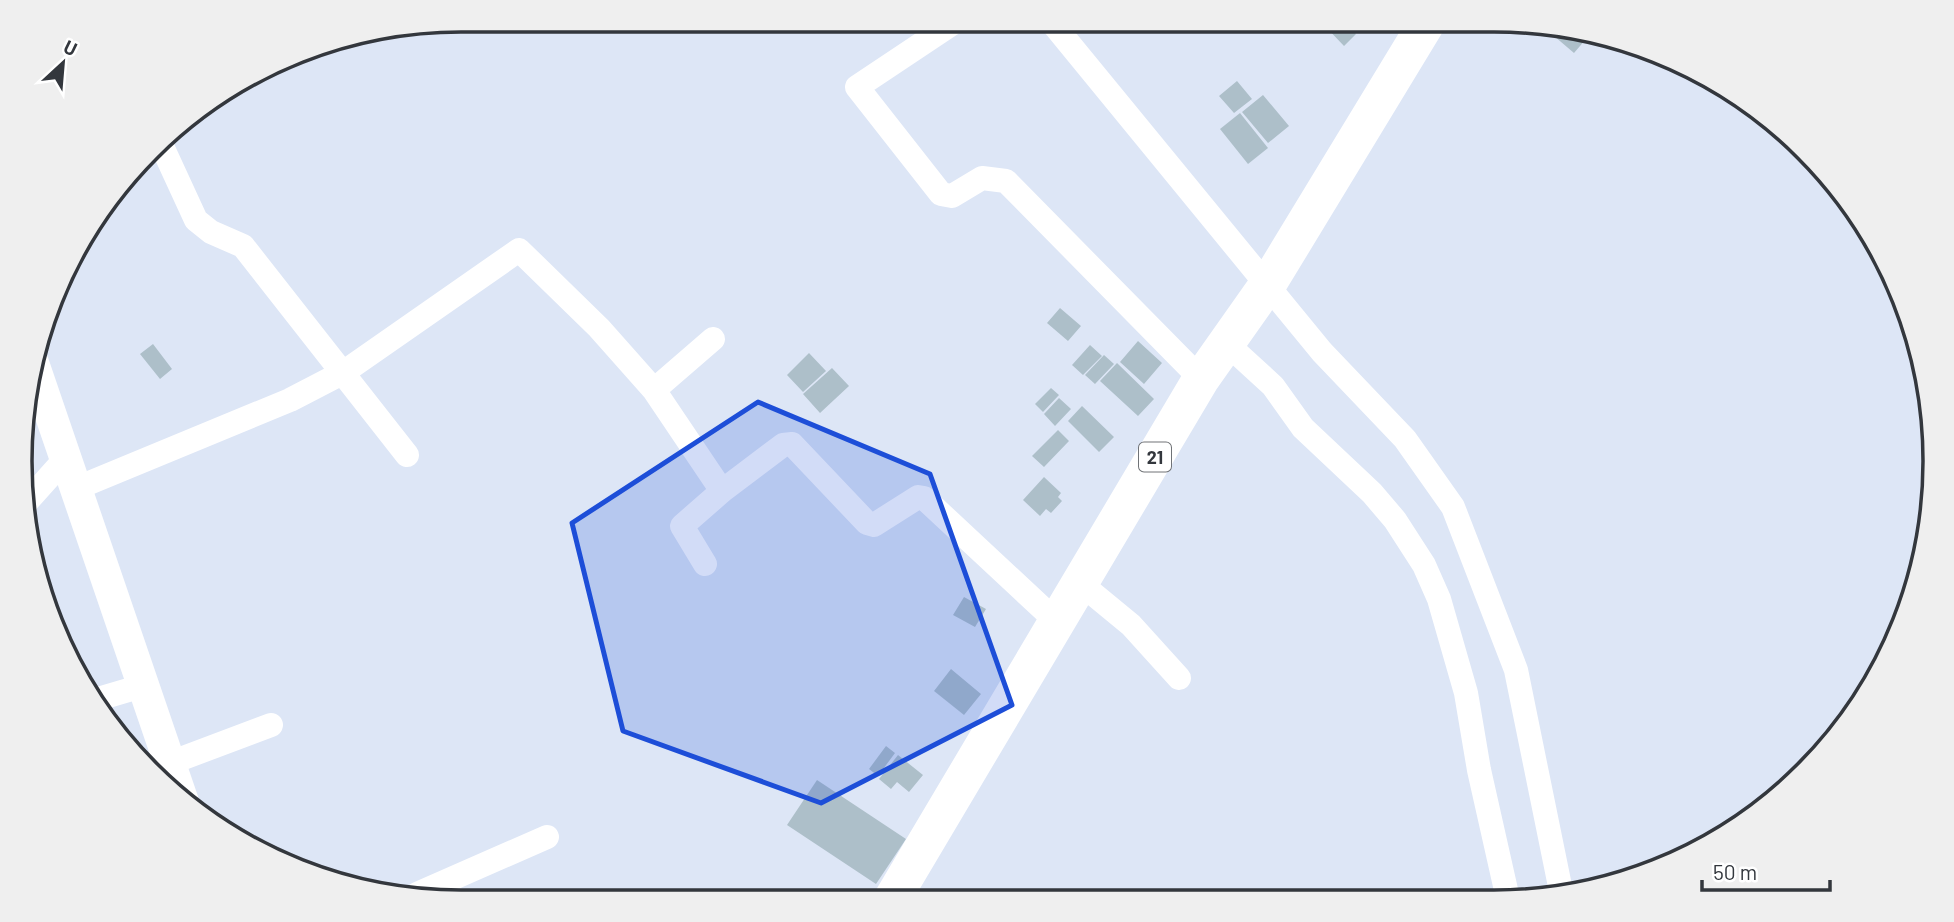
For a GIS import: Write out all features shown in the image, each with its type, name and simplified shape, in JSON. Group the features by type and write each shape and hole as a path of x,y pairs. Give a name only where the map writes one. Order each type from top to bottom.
{"highway":[{"name":"21","path":"897,890 1200,379 1268,284 1421,32"}],"main road":[{"path":"39,381 177,783"}],"street":[{"path":"939,32 857,86 941,194 952,196 982,178 1006,181 1200,379"},
{"path":"1060,32 1322,352 1405,439 1453,507 1516,670 1560,885"},
{"path":"164,151 196,220 212,232 243,246 407,455"},
{"path":"77,488 290,400 344,372 519,250 599,328 654,390 722,491"},
{"path":"654,390 713,339"},
{"path":"1226,343 1273,386 1303,428 1372,493 1395,520 1424,565 1439,599 1466,693 1484,794 1506,890"},
{"path":"705,564 681,527 722,491 783,445 792,444 867,523 880,522 918,497 924,498 1056,621"},
{"path":"33,495 66,458"},
{"path":"1080,583 1131,625 1179,678"},
{"path":"102,697 142,686"},
{"path":"170,763 271,725"},
{"path":"436,890 547,837"}],"highlighted area":[{"path":"758,402 930,474 1012,705 821,803 623,731 572,523"}],"building":[{"path":"1331,32 1354,32 1356,34 1344,46"},
{"path":"1554,36 1584,42 1574,53"},
{"path":"1237,81 1252,99 1234,113 1219,96"},
{"path":"1263,95 1289,126 1268,143 1242,112"},
{"path":"1240,113 1268,148 1248,164 1220,129"},
{"path":"1060,308 1081,326 1068,341 1047,323"},
{"path":"1138,341 1162,363 1144,384 1120,362"},
{"path":"153,344 172,369 160,379 140,354"},
{"path":"1090,345 1102,356 1083,375 1072,365"},
{"path":"809,353 826,371 803,392 787,375"},
{"path":"1104,355 1114,364 1095,384 1085,375"},
{"path":"1117,363 1154,399 1138,416 1100,381"},
{"path":"832,368 849,386 820,413 803,394"},
{"path":"1051,388 1059,395 1043,412 1035,404"},
{"path":"1059,398 1071,409 1055,426 1044,414"},
{"path":"1082,406 1114,437 1099,452 1068,421"},
{"path":"1058,430 1069,441 1044,467 1032,456"},
{"path":"1044,477 1061,493 1058,497 1062,501 1051,513 1046,509 1040,516 1023,500"},
{"path":"964,597 986,609 975,627 953,615"},
{"path":"951,669 981,694 964,715 934,691"},
{"path":"886,746 895,753 878,776 869,769"},
{"path":"898,755 923,775 909,792 897,782 891,789 879,779"},
{"path":"817,780 906,839 876,884 787,825"}]}
